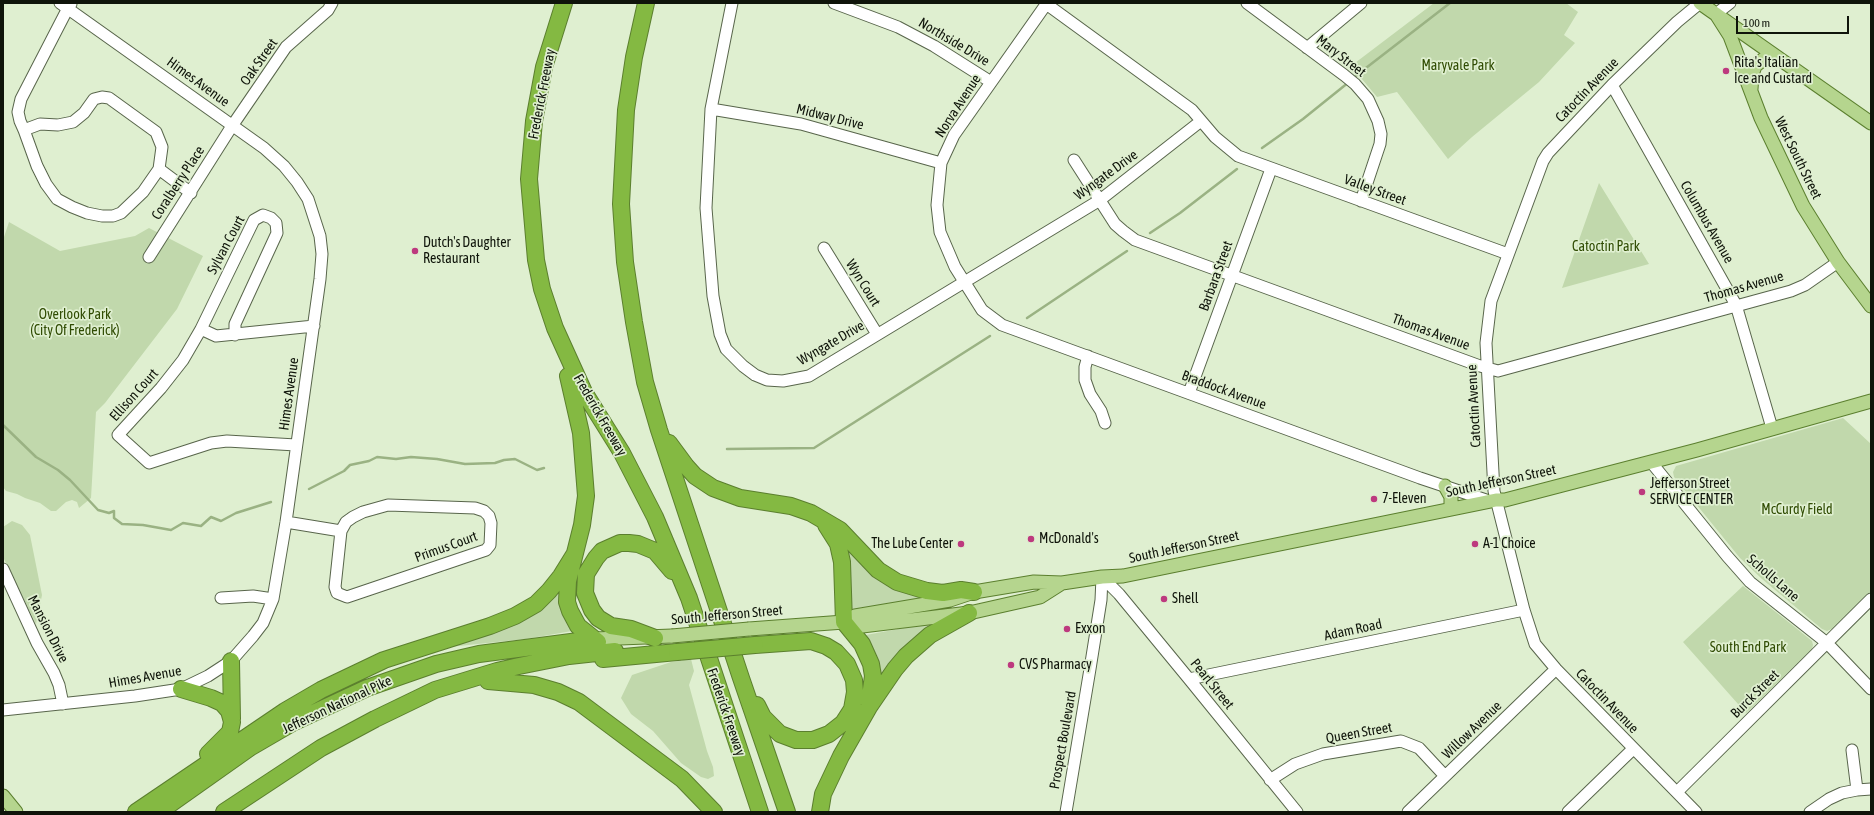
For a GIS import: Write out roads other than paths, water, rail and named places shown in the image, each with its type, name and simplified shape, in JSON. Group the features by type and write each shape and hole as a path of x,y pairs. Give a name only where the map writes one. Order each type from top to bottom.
{"highway":[{"name":"Frederick Freeway","path":"564,3 544,67 534,121 529,179 536,260 542,290 555,328 584,392 622,453 655,517 689,598 760,812"},
{"name":"Frederick Freeway","path":"646,3 634,57 626,110 621,204 624,262 633,317 645,382 659,430 787,812"},
{"path":"555,328 571,384 581,433 586,496 582,525 566,592 567,602 578,626 602,646 615,651"},
{"path":"659,430 686,466 696,476 713,488 740,498 795,508 822,519 840,530 878,570 897,582 927,591 943,593 961,590 974,592"},
{"path":"822,519 838,544 845,607 844,622 862,644 871,664 873,676 869,707"},
{"path":"655,638 631,630 611,626 598,618 592,610 585,593 585,583 588,570 596,558 602,551 620,544 634,543 647,547 655,552 666,563 689,598"},
{"path":"136,812 297,704 321,690 384,660 490,626 515,616 536,604 549,591 568,566 574,555"},
{"path":"820,812 823,794 828,782 869,707 895,669 916,646 930,635 970,613"},
{"name":"Jefferson National Pike","path":"159,812 251,747 294,722 367,688 436,664 479,654 594,639"},
{"path":"423,697 436,696 488,681 577,663 677,652 811,641 831,648 844,660 852,675 855,692 852,709 843,723 829,734 807,740 790,738 775,730 763,717 741,678"},
{"path":"384,660 465,649 536,646"},
{"name":"Jefferson National Pike","path":"224,812 321,748 375,719 435,690 497,671 568,656 615,651"},
{"path":"176,785 230,732 232,722 231,661"},
{"path":"488,681 534,685 558,692 579,702 682,779 714,812"},
{"path":"181,689 222,704 229,711 232,722"}],"main road":[{"path":"1700,3 1871,123"},
{"name":"West South Street","path":"1716,14 1730,36 1750,93 1786,174 1818,232 1838,262 1871,306"},
{"path":"1750,93 1752,75 1755,66 1765,58 1777,57"},
{"name":"South Jefferson Street","path":"615,651 643,647 655,638 844,622 855,616 950,600 974,592 1034,582 1062,583 1102,577 1123,576 1492,500 1505,500 1651,462 1871,401"},
{"path":"1444,486 1452,497 1451,509"},
{"name":"South Jefferson Street","path":"844,622 854,627 970,613 1040,597 1062,583"},
{"name":"Jefferson National Pike","path":"594,639 655,638"},
{"path":"3,796 16,812"}],"street":[{"name":"Oak Street","path":"232,126 286,47 328,10 332,3"},
{"name":"Wyngate Drive","path":"732,3 711,109 706,208 713,296 720,334 726,350 734,359 755,375 767,380 782,381 809,376 1100,200 1201,121"},
{"name":"Northside Drive","path":"834,3 898,27 934,46 992,82"},
{"name":"Norva Avenue","path":"964,283 946,249 940,232 937,205 941,163 954,135 1046,3"},
{"path":"1046,3 1192,110 1201,121"},
{"name":"Mary Street","path":"1247,3 1355,84 1368,100 1378,121 1381,134 1380,144 1361,201"},
{"path":"1307,48 1361,3"},
{"name":"Catoctin Avenue","path":"1696,812 1556,670 1535,644 1492,500 1494,490 1486,368 1486,343 1490,307 1543,161 1548,153 1612,85 1677,22 1700,3"},
{"path":"1716,14 1730,3"},
{"name":"Himes Avenue","path":"3,710 181,689 208,676 231,661 254,636 263,623 272,599 286,522 320,279 322,254 320,236 308,199 284,166 264,148 66,5"},
{"path":"24,130 40,124 58,125 72,122 84,113 94,99 102,97 109,98 156,132 162,147 159,169 142,192 121,214 113,216 102,216 87,213 72,207 58,199 46,184 37,166 20,121 18,112 21,99 66,5"},
{"name":"Columbus Avenue","path":"1612,85 1736,305 1772,428"},
{"name":"Midway Drive","path":"711,109 801,124 941,163"},
{"name":"Valley Street","path":"1201,121 1232,153 1271,169 1508,254"},
{"name":"Coralberry Place","path":"149,257 191,193 232,126"},
{"name":"Thomas Avenue","path":"1074,160 1116,224 1135,240 1486,368 1498,370 1791,291 1805,285 1838,262"},
{"path":"159,169 191,193"},
{"name":"Barbara Street","path":"1190,393 1271,169"},
{"name":"Sylvan Court","path":"201,329 254,220 263,215 271,218 276,223 277,233 235,324 235,335"},
{"name":"Wyn Court","path":"824,248 877,334"},
{"name":"Braddock Avenue","path":"964,283 982,310 1002,325 1444,486 1492,500"},
{"path":"201,329 216,336 314,326"},
{"name":"Ellison Court","path":"201,329 182,360 162,388 118,435 149,463 211,443 227,442 296,445"},
{"path":"1088,356 1085,367 1085,380 1090,394 1101,411 1105,423"},
{"name":"Scholls Lane","path":"1651,462 1750,582 1827,644 1871,689"},
{"name":"Primus Court","path":"388,505 475,508 484,511 489,516 491,523 490,545 486,550 347,597 337,593 335,587 341,531 346,522 353,517 363,512 388,505"},
{"path":"286,522 341,531"},
{"name":"Mansion Drive","path":"3,569 37,643 54,673 59,685 63,704"},
{"name":"Pearl Street","path":"1102,577 1119,594 1296,812"},
{"name":"Prospect Boulevard","path":"1066,812 1101,600 1102,577"},
{"path":"221,598 253,596 272,599"},
{"name":"Burck Street","path":"1677,792 1871,600"},
{"name":"Adam Road","path":"1189,679 1524,610"},
{"name":"Willow Avenue","path":"1408,812 1556,670"},
{"name":"Queen Street","path":"1270,780 1295,764 1323,754 1401,741 1419,748 1446,776"},
{"path":"1568,812 1633,749"},
{"path":"1852,750 1857,790"},
{"path":"1810,812 1835,796 1857,790 1871,789"}],"waterway":[{"path":"1353,78 1450,3"},
{"path":"1262,148 1303,119 1349,82"},
{"path":"1150,233 1180,213 1237,169"},
{"path":"1027,318 1127,251"},
{"path":"727,449 814,448 990,336"},
{"path":"3,425 36,457 58,470 70,480 98,510 109,513 114,511 114,518 122,524 143,525 171,530 183,523 201,526 211,517 221,521 236,513 271,502"},
{"path":"309,489 344,471 350,465 369,461 377,457 396,459 411,457 437,459 465,464 495,463 515,459 537,470 544,468"}],"place":[{"name":"Rita's Italian Ice and Custard","path":"1726,71"},
{"name":"Dutch's Daughter Restaurant","path":"415,251"},
{"name":"Jefferson Street SERVICE CENTER","path":"1642,492"},
{"name":"7-Eleven","path":"1374,499"},
{"name":"McDonald's","path":"1031,539"},
{"name":"The Lube Center","path":"961,544"},
{"name":"A-1 Choice","path":"1475,544"},
{"name":"Shell","path":"1164,599"},
{"name":"Exxon","path":"1067,629"},
{"name":"CVS Pharmacy","path":"1011,665"}],"park label":[{"name":"Maryvale Park","path":"1458,66"},
{"name":"Catoctin Park","path":"1606,247"},
{"name":"Overlook Park (City Of Frederick)","path":"75,324"},
{"name":"McCurdy Field","path":"1797,510"},
{"name":"South End Park","path":"1748,648"}]}
